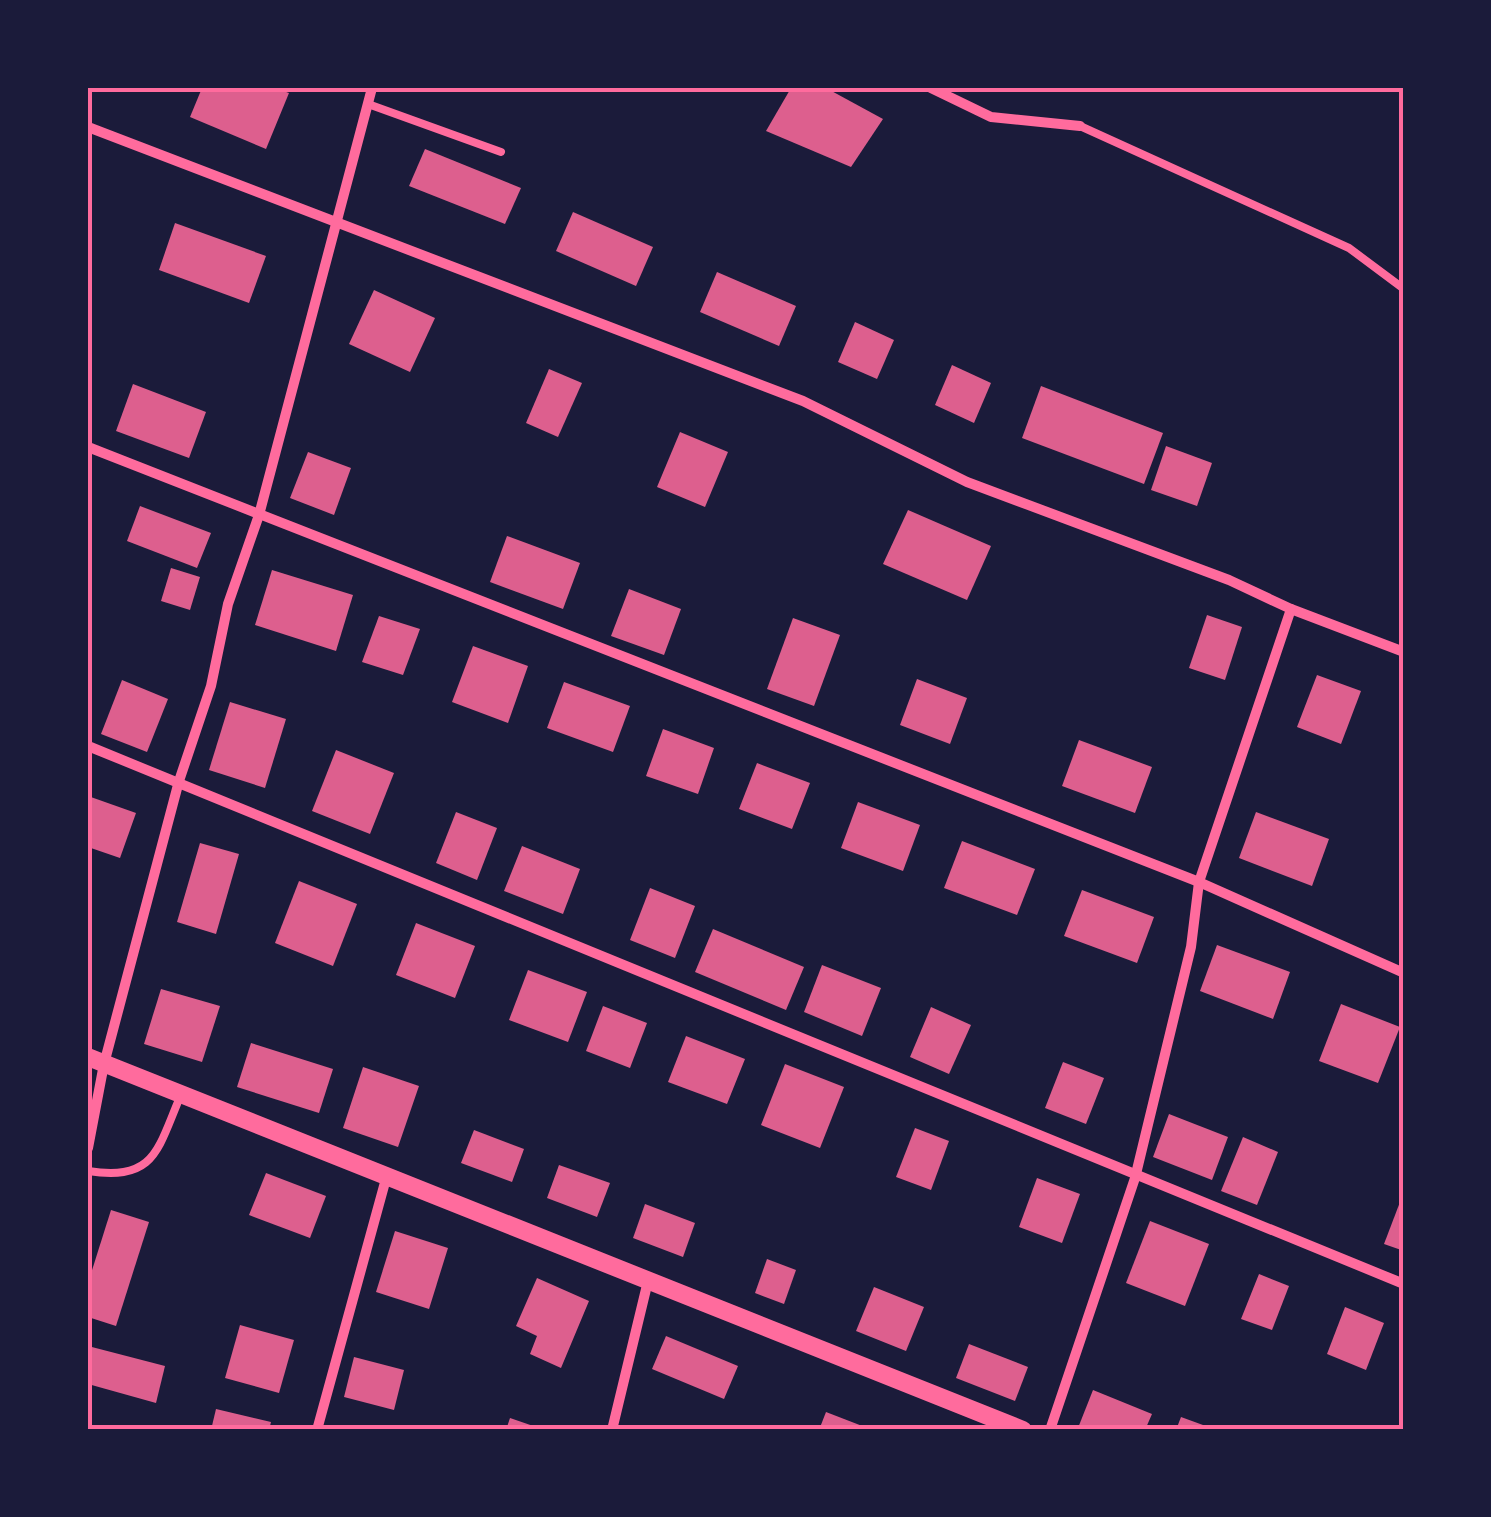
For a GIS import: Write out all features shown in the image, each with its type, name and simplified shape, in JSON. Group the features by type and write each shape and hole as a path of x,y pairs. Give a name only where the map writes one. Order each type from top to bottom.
{"street":[{"path":"88,1148 96,1060 211,686 228,604 259,515 372,88"},
{"path":"931,88 991,117 1080,126"},
{"path":"88,127 334,225 803,401 967,482 1229,580 1291,609 1404,652"},
{"path":"88,446 1199,882 1404,973"},
{"path":"1050,1430 1135,1178 1191,947 1199,882 1291,609"},
{"path":"88,746 1135,1178 1404,1284"},
{"path":"96,1060 180,1097 388,1173 1023,1430"},
{"path":"316,1430 388,1173"},
{"path":"612,1430 648,1281"}],"lane":[{"path":"368,104 501,152"},
{"path":"1080,126 1350,248 1404,289"},
{"path":"88,1171 121,1176 154,1158 180,1097"}],"building":[{"path":"202,88 275,88 289,93 266,149 190,117"},
{"path":"791,88 826,88 883,119 851,167 766,131"},
{"path":"425,149 521,188 505,224 409,186"},
{"path":"573,212 653,247 636,286 556,251"},
{"path":"175,223 266,256 249,303 159,270"},
{"path":"717,272 796,306 779,346 700,312"},
{"path":"374,290 435,318 410,372 349,344"},
{"path":"855,322 894,340 877,379 838,362"},
{"path":"952,365 991,383 974,423 935,405"},
{"path":"549,369 582,383 558,437 526,423"},
{"path":"133,384 206,412 189,458 116,431"},
{"path":"1041,386 1163,433 1144,484 1022,438"},
{"path":"680,432 728,452 705,507 657,487"},
{"path":"1166,446 1212,463 1197,506 1151,490"},
{"path":"308,452 351,468 334,515 290,498"},
{"path":"140,506 211,533 197,568 127,541"},
{"path":"908,510 991,546 967,600 883,564"},
{"path":"507,536 580,563 563,609 490,582"},
{"path":"171,568 200,577 190,610 161,601"},
{"path":"272,570 353,595 336,651 255,625"},
{"path":"629,589 681,609 664,655 611,636"},
{"path":"1207,615 1242,627 1225,680 1189,668"},
{"path":"379,616 420,629 403,675 362,662"},
{"path":"793,618 840,635 814,706 767,689"},
{"path":"473,646 528,666 508,723 452,702"},
{"path":"1317,675 1361,691 1341,744 1297,727"},
{"path":"917,679 967,698 950,744 900,725"},
{"path":"122,680 168,699 147,752 101,734"},
{"path":"564,682 630,706 613,752 547,728"},
{"path":"230,702 286,719 265,788 209,770"},
{"path":"663,729 714,748 698,794 646,776"},
{"path":"1079,740 1152,767 1135,813 1062,786"},
{"path":"336,750 394,773 370,834 312,811"},
{"path":"757,763 810,783 792,829 739,809"},
{"path":"88,796 136,813 120,858 88,847"},
{"path":"858,802 920,825 903,871 841,848"},
{"path":"456,812 497,828 477,880 436,863"},
{"path":"1256,812 1329,839 1312,886 1239,858"},
{"path":"962,841 1035,869 1017,915 944,888"},
{"path":"200,843 239,854 216,934 177,922"},
{"path":"522,846 580,869 563,914 504,891"},
{"path":"299,881 357,904 333,966 275,943"},
{"path":"650,888 695,906 675,958 630,940"},
{"path":"1082,890 1154,917 1137,963 1064,936"},
{"path":"416,923 475,946 455,998 396,975"},
{"path":"713,929 804,967 786,1010 695,972"},
{"path":"1217,945 1290,972 1273,1019 1200,991"},
{"path":"822,965 881,988 862,1036 804,1012"},
{"path":"528,970 587,992 568,1042 509,1020"},
{"path":"161,989 220,1006 202,1062 144,1044"},
{"path":"1341,1004 1400,1027 1378,1083 1319,1061"},
{"path":"603,1006 647,1023 630,1068 586,1051"},
{"path":"931,1007 971,1025 949,1074 910,1057"},
{"path":"686,1036 745,1059 727,1104 668,1082"},
{"path":"251,1043 333,1069 319,1113 237,1087"},
{"path":"1063,1062 1104,1078 1086,1124 1045,1108"},
{"path":"785,1064 844,1087 820,1148 761,1125"},
{"path":"363,1067 419,1086 398,1147 343,1128"},
{"path":"1169,1114 1228,1137 1212,1180 1153,1157"},
{"path":"915,1128 949,1141 931,1190 896,1177"},
{"path":"474,1130 524,1149 512,1182 461,1163"},
{"path":"1243,1137 1278,1152 1257,1205 1221,1191"},
{"path":"559,1165 610,1183 597,1217 547,1198"},
{"path":"266,1173 326,1196 310,1238 249,1215"},
{"path":"1037,1178 1080,1194 1062,1243 1019,1227"},
{"path":"1400,1202 1404,1203 1404,1251 1384,1244"},
{"path":"645,1204 695,1223 683,1257 633,1238"},
{"path":"111,1210 149,1222 116,1326 88,1317 88,1283"},
{"path":"1150,1221 1209,1244 1185,1306 1126,1283"},
{"path":"395,1231 448,1248 429,1309 376,1292"},
{"path":"767,1259 796,1270 784,1304 755,1293"},
{"path":"1259,1274 1289,1286 1272,1330 1241,1319"},
{"path":"537,1278 589,1301 561,1368 530,1354 537,1336 516,1326"},
{"path":"874,1287 924,1307 906,1351 856,1331"},
{"path":"1345,1307 1384,1323 1366,1370 1327,1354"},
{"path":"240,1325 294,1340 279,1393 225,1378"},
{"path":"666,1336 738,1366 724,1399 652,1369"},
{"path":"969,1344 1028,1367 1015,1401 956,1378"},
{"path":"88,1346 165,1366 156,1403 88,1384"},
{"path":"354,1357 404,1370 394,1410 344,1397"},
{"path":"1093,1390 1152,1414 1145,1430 1078,1428"},
{"path":"216,1409 271,1422 269,1430 211,1430"},
{"path":"826,1412 870,1429 870,1430 819,1430"},
{"path":"1181,1417 1214,1429 1214,1430 1176,1430"},
{"path":"510,1418 542,1429 542,1430 506,1430"}]}
